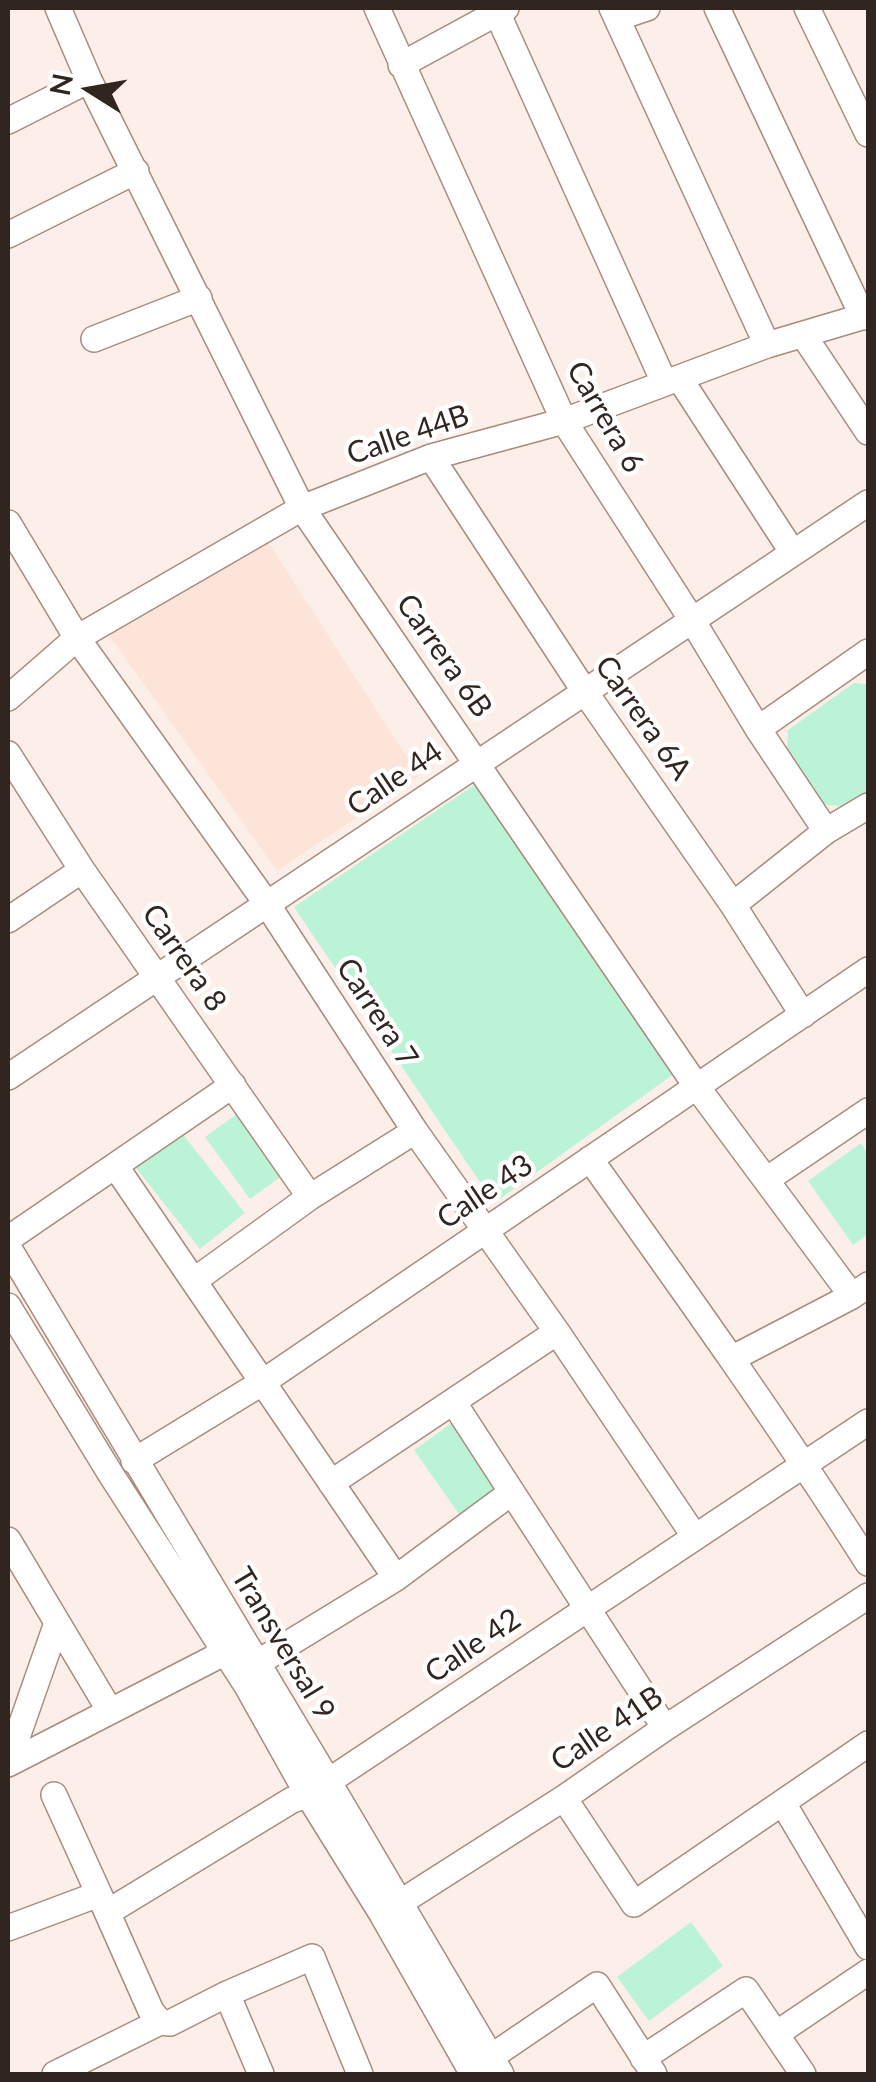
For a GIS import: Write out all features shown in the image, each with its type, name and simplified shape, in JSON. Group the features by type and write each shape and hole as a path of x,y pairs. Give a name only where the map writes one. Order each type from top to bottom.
{"street":[{"name":"Carrera 6B","path":"58,8 89,80 302,508 697,1087 766,1180 860,1291"},
{"name":"Carrera 6","path":"377,8 564,422 826,830"},
{"path":"648,8 615,13 768,345"},
{"path":"717,8 866,316"},
{"path":"807,8 868,134"},
{"path":"402,64 500,9 672,381 793,553"},
{"path":"8,121 89,80"},
{"path":"8,236 136,171"},
{"path":"94,339 199,298"},
{"name":"Calle 44B","path":"8,698 76,638 302,508 431,457 564,422 768,345 866,316"},
{"path":"804,336 868,432"},
{"name":"Carrera 6A","path":"431,457 584,692 733,904 802,1015"},
{"name":"Calle 44","path":"8,1077 868,503"},
{"name":"Carrera 7","path":"8,522 76,638 266,904 414,1131 557,1332 695,1537"},
{"path":"758,729 868,653"},
{"name":"Carrera 8","path":"9,761 310,1197"},
{"path":"733,904 826,830 868,806"},
{"path":"8,920 82,870"},
{"name":"Calle 43","path":"134,1462 264,1382 868,970"},
{"path":"8,1239 233,1086"},
{"path":"766,1180 868,1111"},
{"path":"194,1280 310,1197 414,1131"},
{"path":"590,1159 732,1358 868,1562"},
{"path":"116,1167 396,1578"},
{"name":"Transversal 9","path":"8,1248 134,1462 230,1640 488,2069"},
{"path":"732,1358 860,1291"},
{"name":"Transversal 9","path":"8,1306 110,1473 230,1640"},
{"path":"332,1483 557,1332"},
{"path":"454,1403 665,1728"},
{"name":"Calle 42","path":"8,1928 103,1903 318,1788 868,1422"},
{"path":"248,1669 396,1578 512,1492"},
{"path":"8,1540 106,1702"},
{"name":"Calle 41B","path":"391,1908 868,1596"},
{"path":"8,1764 57,1623"},
{"path":"8,1764 106,1702 172,1670 207,1646 230,1640"},
{"path":"564,1798 634,1904 868,1744"},
{"path":"54,1794 151,2011 160,2022"},
{"path":"783,1803 858,1907 868,1947"},
{"path":"55,2074 160,2022 170,2023 312,1957 360,2074"},
{"path":"776,2034 868,1972"},
{"path":"488,2069 597,1985 649,2066 746,1990 803,2074"},
{"path":"227,1994 261,2074"}],"shaded area":[{"path":"265,537 419,776 277,871 108,634"}],"green space":[{"path":"854,683 866,684 868,688 868,792 847,806 820,805 787,748 788,730"},
{"path":"489,775 678,1071 494,1203 294,907"},
{"path":"241,1111 286,1173 250,1199 205,1137"},
{"path":"181,1132 245,1213 200,1249 136,1168"},
{"path":"861,1143 868,1155 868,1234 853,1245 808,1181"},
{"path":"452,1423 497,1488 459,1514 414,1450"},
{"path":"691,1922 723,1966 649,2021 617,1977"}]}
